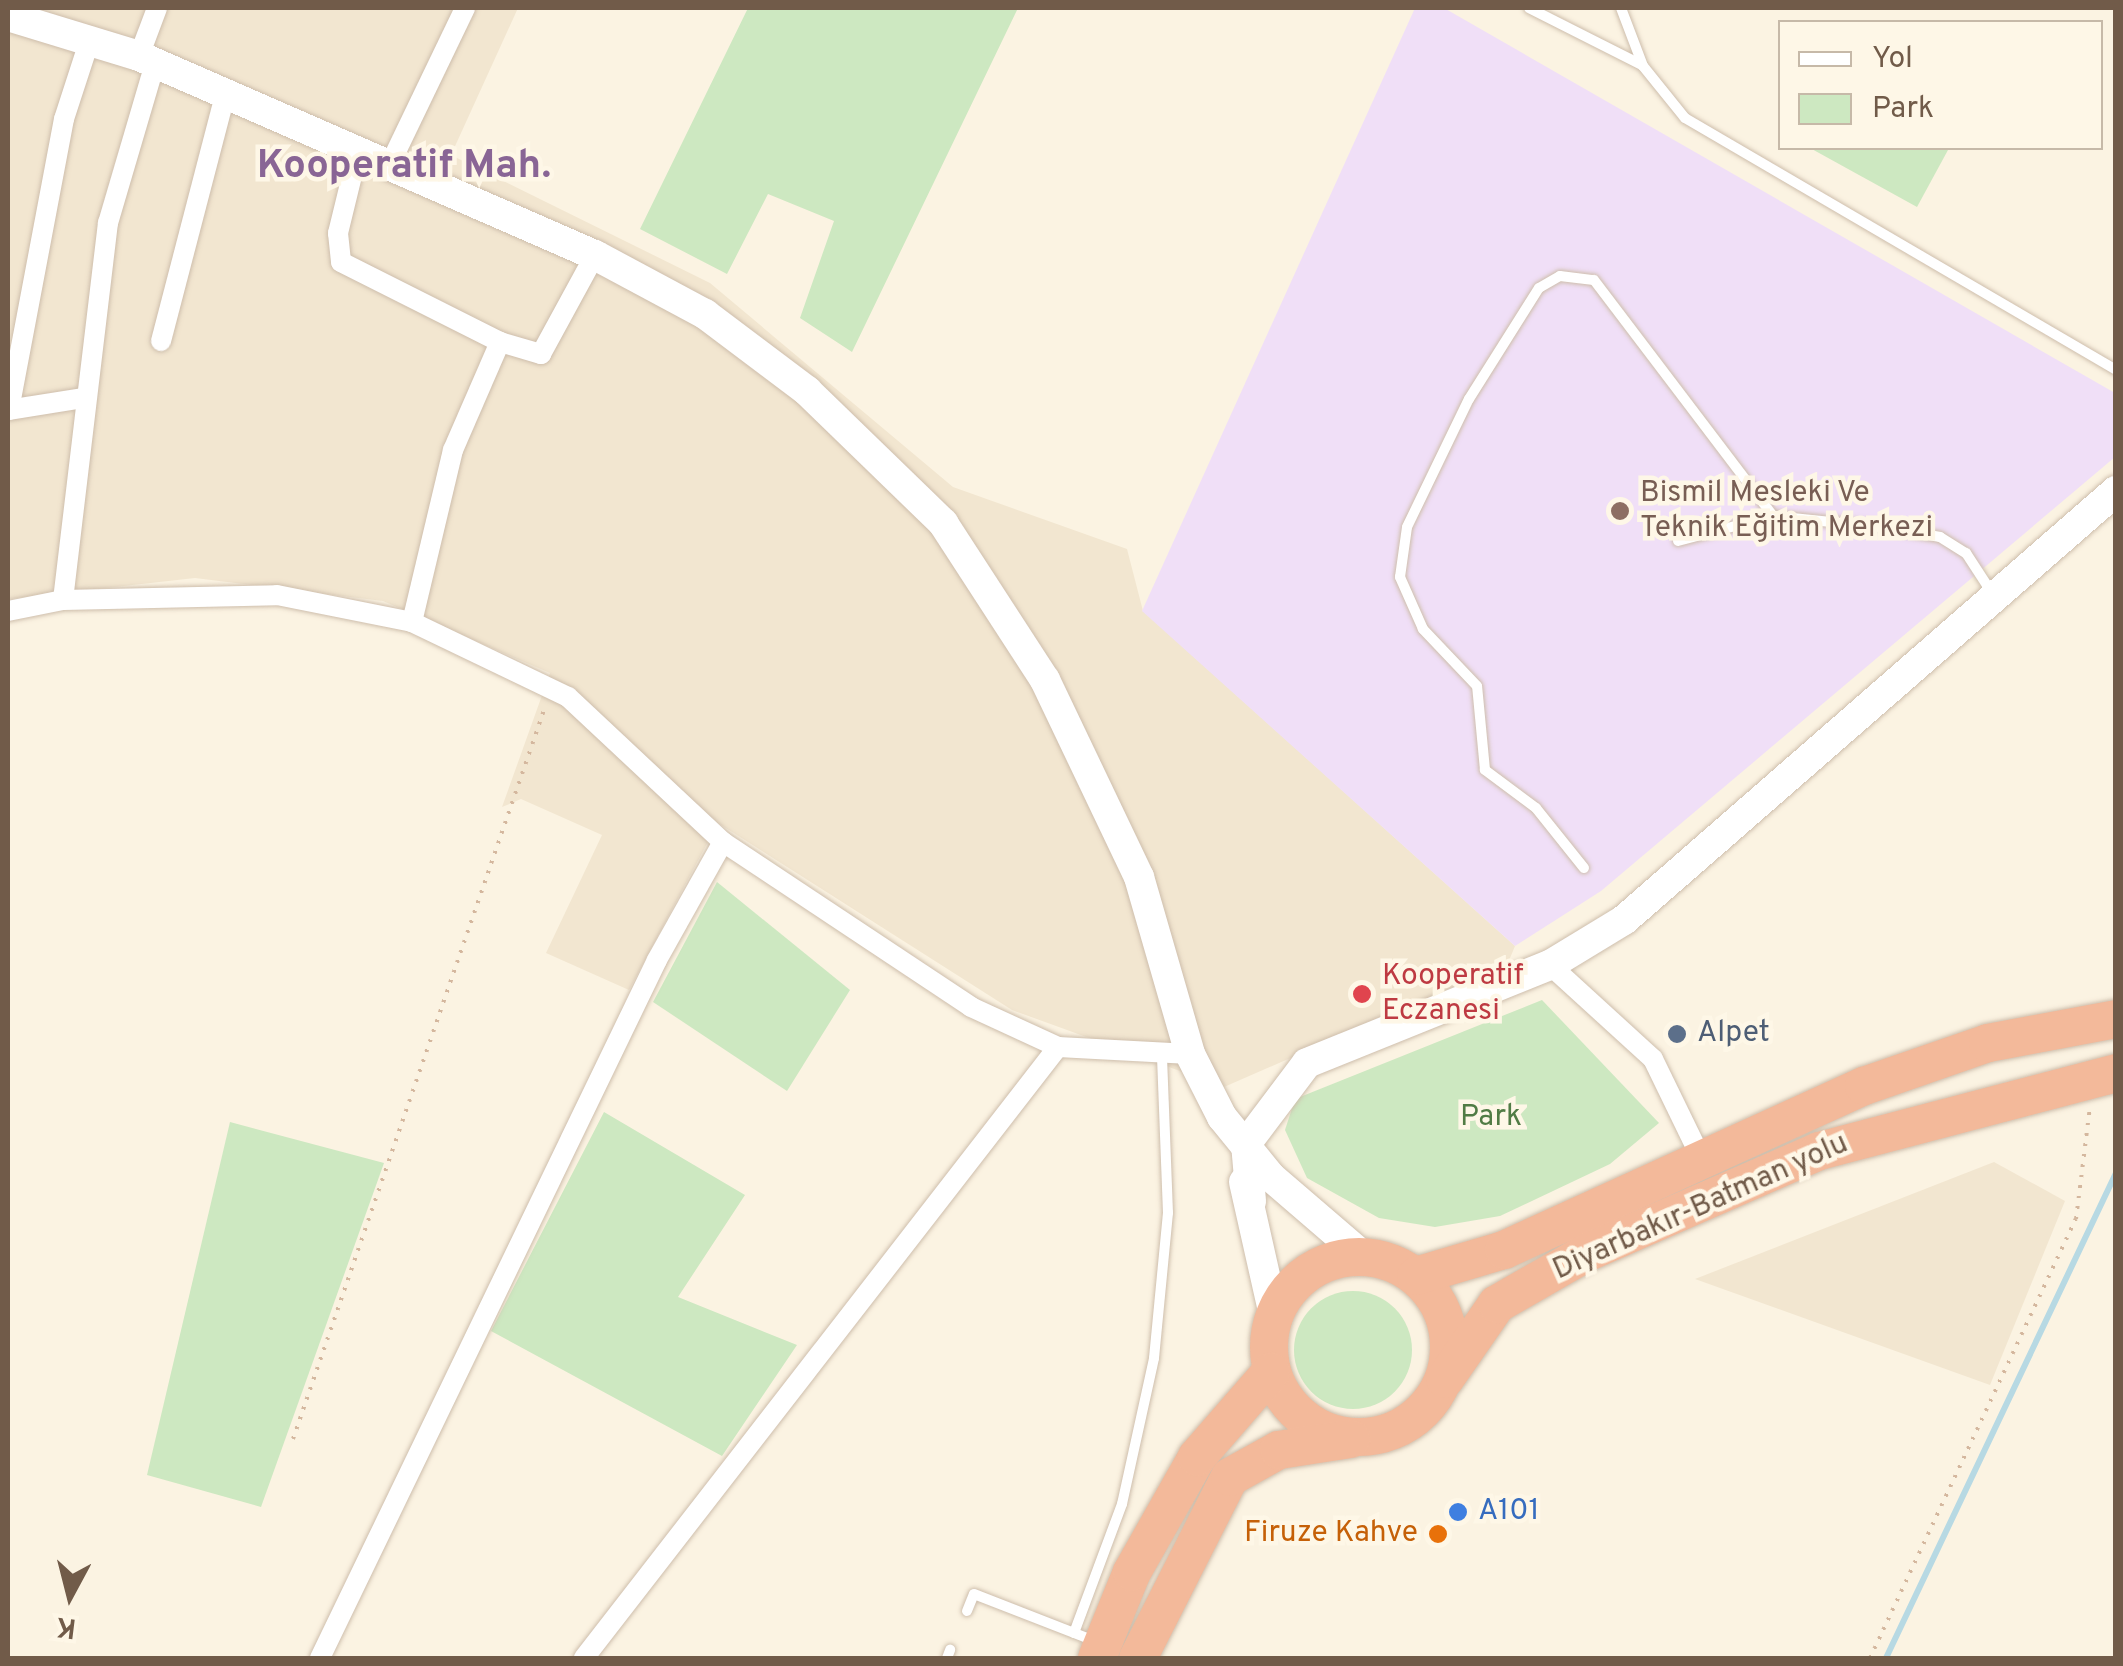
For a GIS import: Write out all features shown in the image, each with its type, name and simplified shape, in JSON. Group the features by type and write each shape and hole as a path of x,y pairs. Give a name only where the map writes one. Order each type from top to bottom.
{"highway":[{"name":"Diyarbakır-Batman yolu","path":"1416,1276 1504,1250 1701,1158 1988,1043 2116,1019"},
{"name":"Diyarbakır-Batman yolu","path":"1445,1379 1497,1304 1586,1253 1819,1150 2100,1075"},
{"path":"1138,1658 1230,1477 1279,1450 1356,1438 1410,1423 1445,1379 1447,1323 1416,1276 1363,1256 1309,1271 1274,1315 1271,1372 1302,1418 1356,1438"},
{"path":"1091,1645 1197,1457 1271,1372"}],"main road":[{"path":"8,16 147,59 392,160 596,255 705,314 807,391 943,523 1093,772 1139,878 1176,1054 1246,1144 1363,1256"},
{"path":"1274,1315 1251,1201 1246,1144 1307,1062 1550,965 1624,920 2116,491"},
{"path":"1222,1117 1251,1201"}],"street":[{"path":"62,600 108,222 157,8"},
{"path":"392,160 466,8"},
{"path":"84,398 8,410 64,119 90,39"},
{"path":"160,342 226,92"},
{"path":"359,147 338,233 342,262 500,342 541,354 596,255"},
{"path":"412,622 453,450 500,342"},
{"path":"8,611 62,600 277,595 412,622 552,688 723,842 970,1007 1058,1046 1176,1054"},
{"path":"320,1658 657,960 723,842"},
{"path":"1550,965 1652,1059 1701,1158"},
{"path":"584,1658 1058,1046"}],"lane":[{"path":"1528,8 1643,66"},
{"path":"1621,8 1643,66 1686,118 2116,370"},
{"path":"1584,868 1536,808 1485,770 1477,686 1423,630 1400,577 1406,527 1469,398 1540,288 1560,276 1594,280 1772,516"},
{"path":"1678,541 1772,516 1940,537 1966,553 1994,596"},
{"path":"967,1611 974,1594 1091,1645 1154,1358 1168,1214 1176,1054"}],"path":[{"path":"293,1439 552,688"},
{"path":"1870,1658 2076,1220 2100,1075"}],"shaded area":[{"path":"8,8 518,8 451,155 710,283 953,487 1127,549 1143,611 1515,946 1508,963 1224,1087 1012,1010 718,823 629,990 546,953 602,835 521,799 502,807 550,673 383,601 195,578 8,599"},
{"name":"Bismil Mesleki Ve Teknik Eğitim Merkezi","path":"1415,8 1444,8 2115,393 2115,457 1601,891 1515,946 1142,611"},
{"path":"1994,1162 2065,1201 1990,1385 1695,1279"}],"green space":[{"path":"748,8 1018,8 852,352 800,318 834,221 768,194 727,274 640,229"},
{"path":"1814,150 1948,150 1917,207"},
{"path":"717,882 850,990 787,1091 653,1002"},
{"name":"Park","path":"1542,1000 1659,1123 1610,1164 1500,1216 1435,1227 1379,1218 1307,1178 1285,1130 1295,1099"},
{"path":"604,1112 745,1195 678,1297 797,1345 722,1456 491,1331"},
{"path":"230,1122 384,1163 261,1507 147,1475"},
{"path":"1353,1291 1376,1295 1395,1308 1408,1327 1412,1350 1408,1373 1395,1392 1376,1405 1353,1409 1330,1405 1311,1392 1298,1373 1294,1350 1298,1327 1311,1308 1330,1295"}],"waterway":[{"path":"1886,1658 2116,1173"}],"place":[{"name":"Bismil Mesleki Ve Teknik Eğitim Merkezi","path":"1620,511"},
{"name":"Kooperatif Eczanesi","path":"1362,994"},
{"name":"Alpet","path":"1677,1034"},
{"name":"A101","path":"1458,1512"},
{"name":"Firuze Kahve","path":"1438,1534"}],"district":[{"name":"Kooperatif Mah.","path":"404,167"}]}
